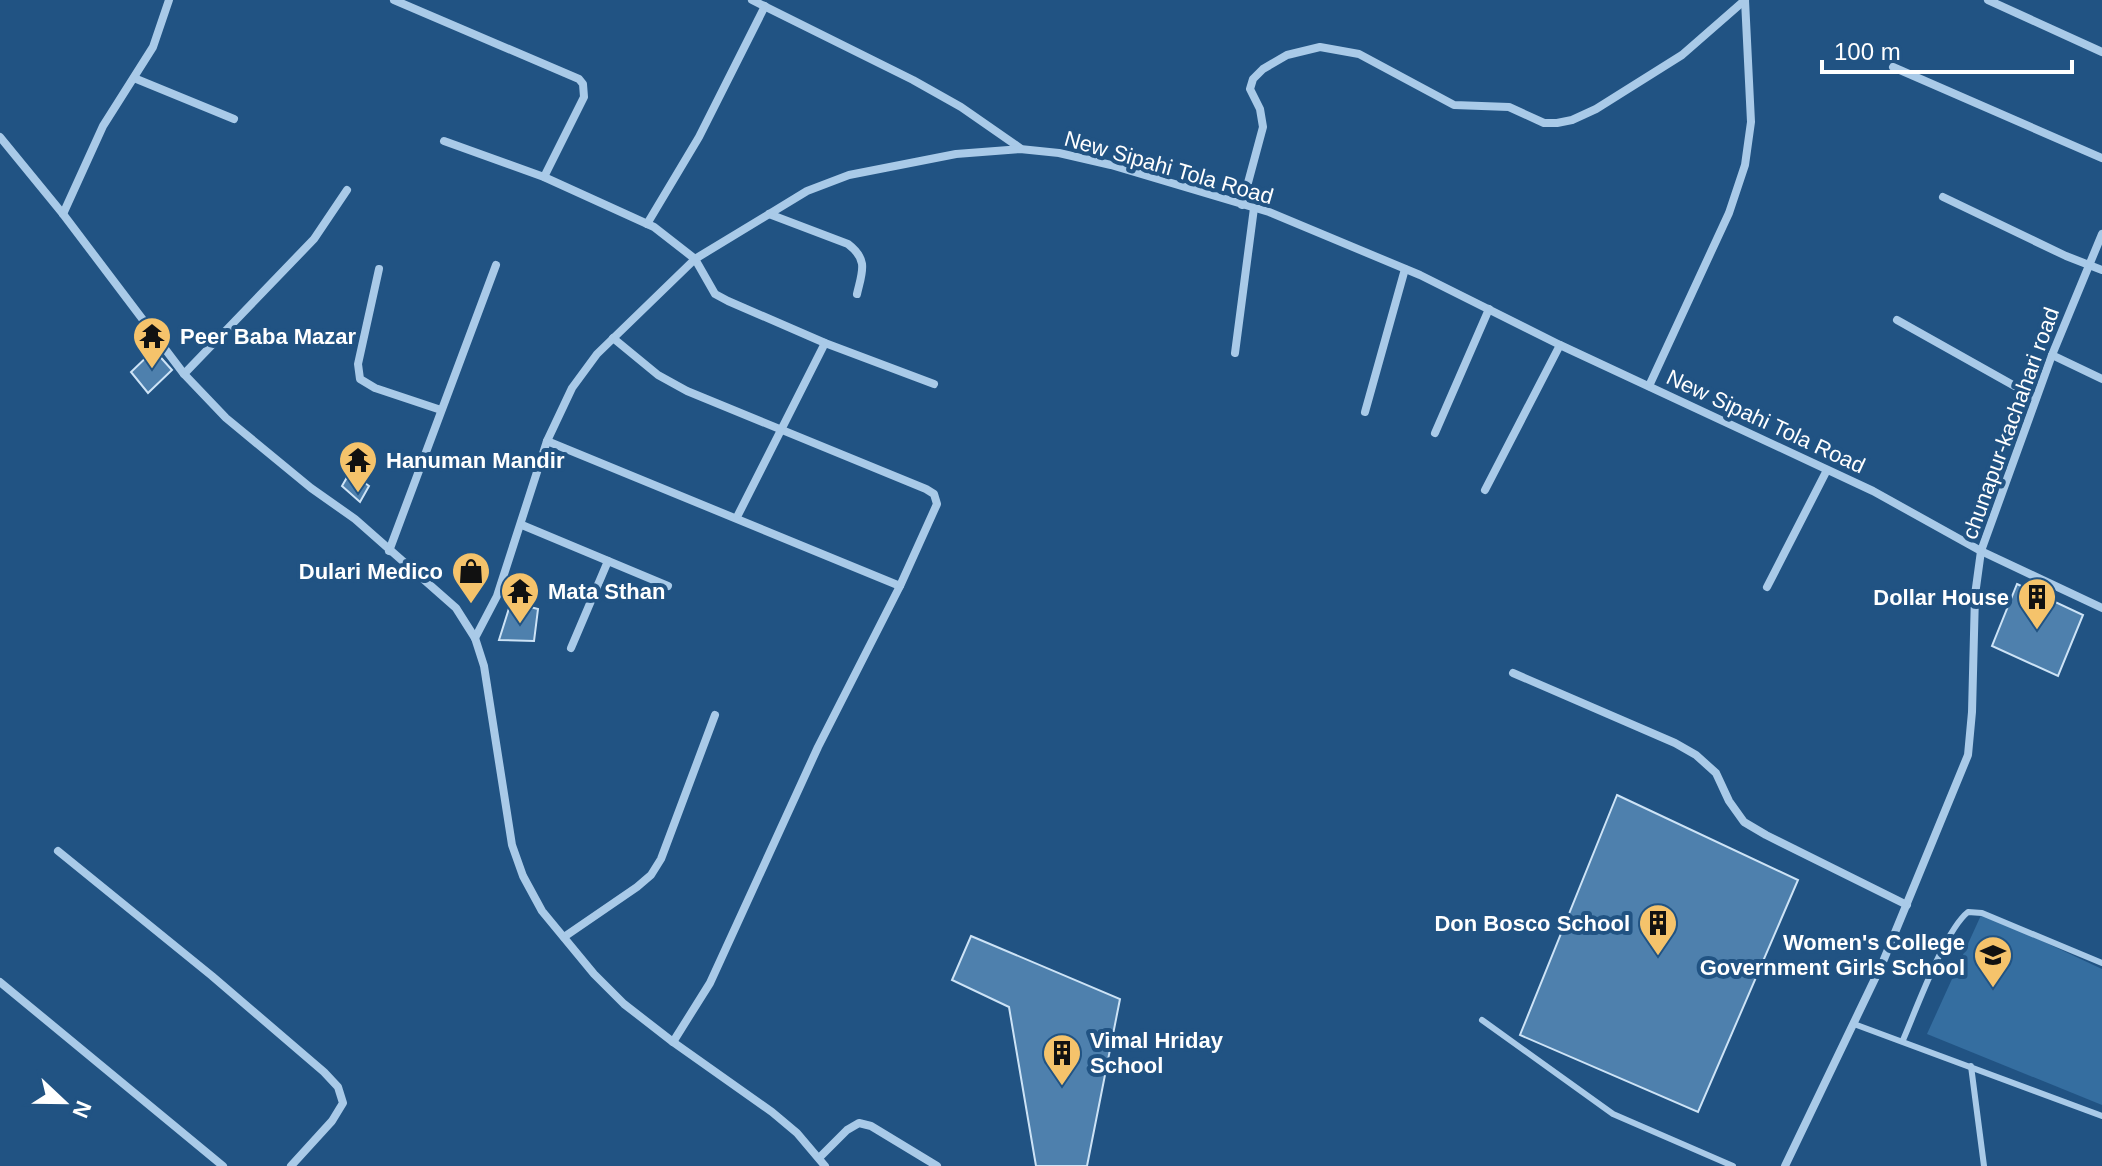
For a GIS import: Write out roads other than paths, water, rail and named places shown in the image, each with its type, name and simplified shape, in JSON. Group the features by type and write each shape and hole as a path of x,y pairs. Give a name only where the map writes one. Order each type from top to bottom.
{"street":[{"path":"63,214 103,126 153,47 169,0"},
{"path":"394,0 579,79 583,84 584,97 544,177"},
{"path":"752,0 913,80 961,107 1020,149"},
{"path":"1242,205 1263,127 1260,109 1250,89 1253,79 1263,69 1287,55 1320,47 1359,54 1454,105 1509,107 1544,123 1557,123 1596,109 1682,55 1745,0 1751,122 1745,165 1729,213 1649,386"},
{"path":"1988,0 2102,52"},
{"path":"647,224 699,137 765,6"},
{"path":"1893,67 2102,158"},
{"path":"134,78 234,119"},
{"path":"0,137 63,214 184,374 226,418 311,488 355,519 456,608 475,638 484,666 512,845 523,876 542,911 594,974 624,1004 673,1042 772,1112 822,1162 847,1130 859,1123 871,1126 937,1166"},
{"path":"444,141 544,177 647,224 695,259 715,294 825,343 934,384"},
{"name":"New Sipahi Tola Road","path":"475,638 497,596 547,441 572,388 597,354 695,259 807,191 849,175 956,154 1020,149 1059,153 1111,165 1254,208 1405,269 1873,491 1981,551 2102,608"},
{"path":"184,374 314,239 347,190"},
{"path":"1943,197 2102,270"},
{"path":"1235,353 1254,208"},
{"path":"769,214 848,244 859,252 863,264 857,294"},
{"name":"chunapur-kachahari road","path":"1785,1166 1907,905 1968,755 1975,595 1981,551 2052,355 2102,234"},
{"path":"389,551 496,265"},
{"path":"379,269 358,364 360,379 375,388 441,410"},
{"path":"1365,412 1405,269"},
{"path":"1435,433 1489,309"},
{"path":"1897,320 2036,398"},
{"path":"613,338 658,375 687,391 782,428 934,494 937,504 900,586 818,747 710,983 673,1042"},
{"path":"737,517 825,343"},
{"path":"1485,490 1560,345"},
{"path":"2052,355 2102,379"},
{"path":"547,441 900,586"},
{"path":"1767,587 1827,470"},
{"path":"522,525 668,586"},
{"path":"571,648 608,561"},
{"path":"1513,673 1696,755 1716,773 1729,801 1744,822 1907,905"},
{"path":"564,937 651,875 661,859 715,715"},
{"path":"58,851 212,976 338,1087 343,1103 332,1121 291,1166"},
{"path":"0,982 223,1166"}],"lane":[{"path":"1903,1040 1949,938 1959,919 1968,912 1982,913 2102,963"},
{"path":"1482,1020 1613,1114 1733,1166"},
{"path":"1854,1024 2102,1116"},
{"path":"1971,1066 1984,1166"}],"place":[{"name":"Peer Baba Mazar","path":"152,370"},
{"name":"Hanuman Mandir","path":"358,494"},
{"name":"Dulari Medico","path":"471,605"},
{"name":"Mata Sthan","path":"520,625"},
{"name":"Dollar House","path":"2037,631"},
{"name":"Don Bosco School","path":"1658,957"},
{"name":"Women's College Government Girls School","path":"1993,989"},
{"name":"Vimal Hriday School","path":"1062,1087"}]}
